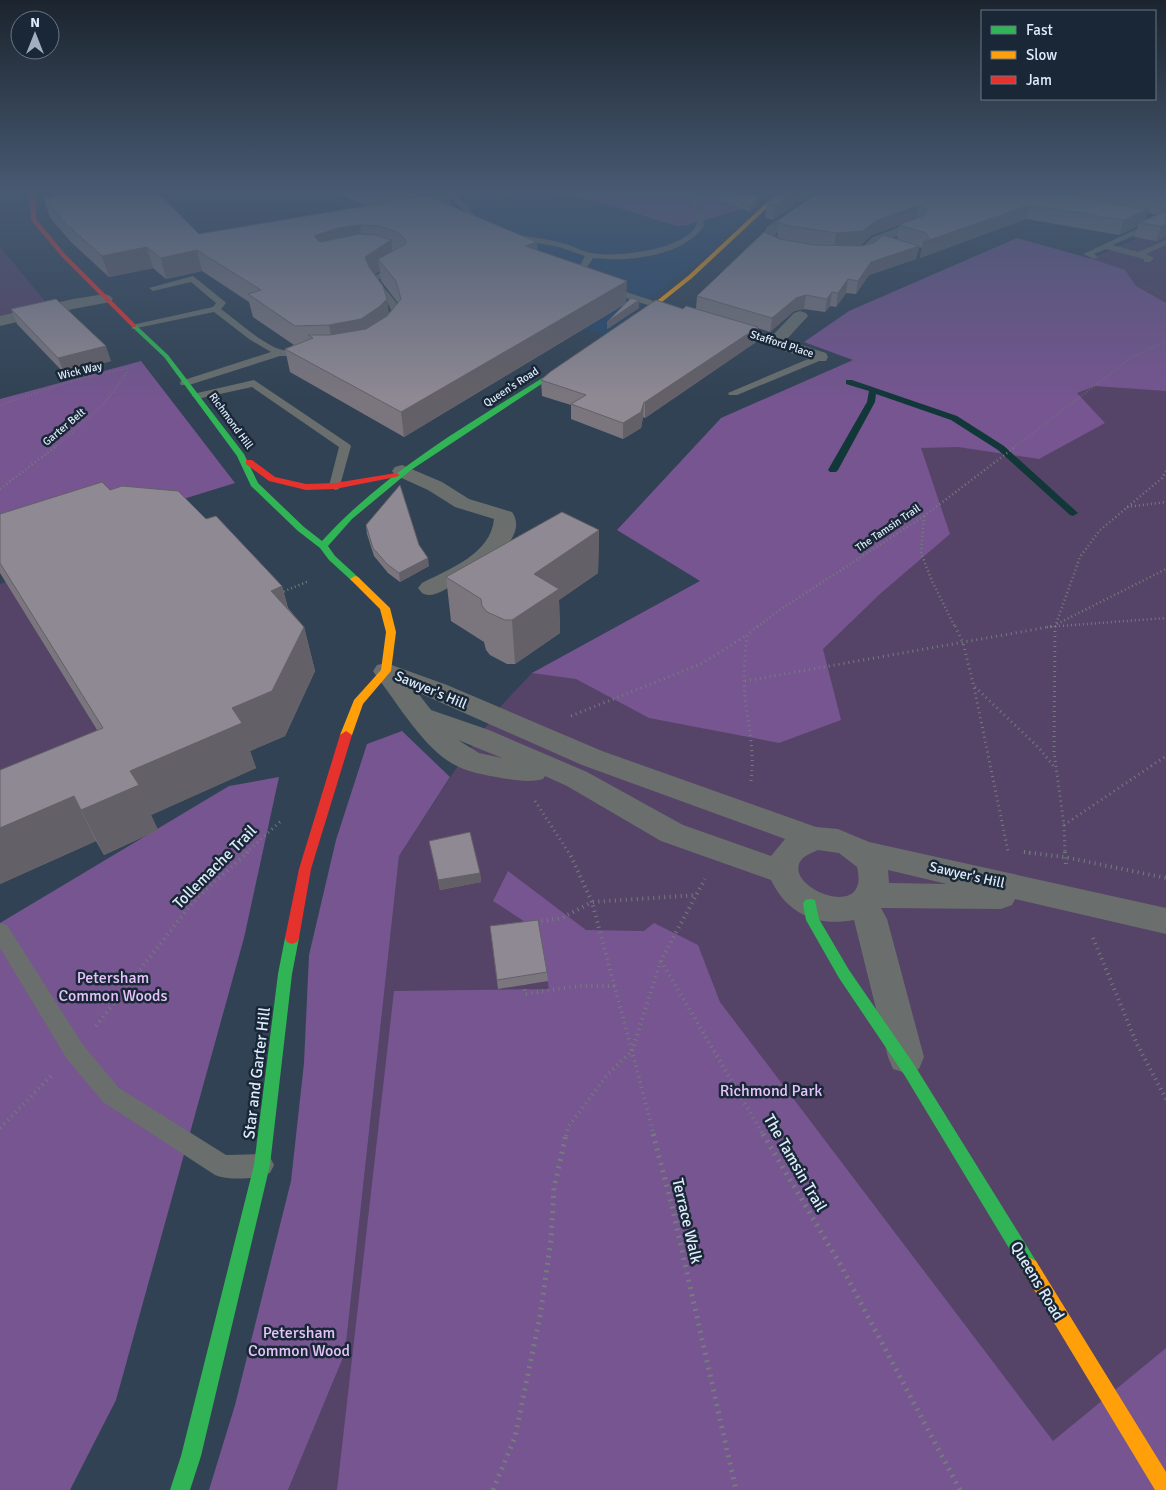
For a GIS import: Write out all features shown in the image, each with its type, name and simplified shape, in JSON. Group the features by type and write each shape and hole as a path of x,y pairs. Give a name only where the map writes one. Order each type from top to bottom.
{"main road":[{"name":"Richmond Hill","path":"68,261 105,299 166,356 241,456 254,484 301,529 323,546 332,558 385,608 391,632 386,671"},
{"path":"617,332 657,305 707,261"},
{"name":"Queen's Road","path":"323,546 337,528 400,472 586,353"},
{"path":"241,456 272,479 306,487 335,486 400,472"},
{"name":"Star and Garter Hill","path":"180,1490 191,1456 262,1165 285,974 305,870 342,747 358,703 386,671"},
{"name":"Queens Road","path":"810,904 813,920 844,974 910,1070 1166,1490"}],"street":[{"path":"0,321 73,304 105,299"},
{"path":"657,305 675,310"},
{"path":"776,341 800,316"},
{"name":"Stafford Place","path":"702,318 820,357"},
{"path":"400,472 434,486 462,503 506,516 500,538 484,558 430,588"},
{"name":"Sawyer's Hill","path":"386,671 445,745 463,758 490,765 577,780 672,833 718,850"},
{"name":"Sawyer's Hill","path":"386,671 434,688 494,717 592,758 814,838"},
{"path":"814,838 829,838 848,844 861,852 870,862 875,874 875,887 865,898 852,907 836,910 810,904 796,894 788,885 783,872 783,861 789,850 799,843 814,838"},
{"path":"718,850 783,872"},
{"name":"Sawyer's Hill","path":"861,852 1166,921"},
{"name":"Sawyer's Hill","path":"865,898 965,894 1073,899"},
{"name":"Queens Road","path":"865,898 910,1070"}],"lane":[{"path":"386,336 397,322 397,313 390,299 374,282 374,279 403,263 402,261"},
{"path":"585,261 582,269 584,276 623,294 657,305"},
{"path":"135,327 216,309 221,303 193,279 153,288"},
{"path":"216,309 252,337 279,353"},
{"path":"185,383 279,353 317,354"},
{"path":"733,394 820,357"},
{"path":"197,396 254,383 346,446 335,486"},
{"path":"0,931 75,1052 111,1095 223,1167 262,1165"}],"path":[{"name":"The Tamsin Trail","path":"568,720 572,714 640,690 701,664 748,635 778,611 924,516 1013,450 1131,358 1166,341"},
{"name":"Wick Way","path":"0,405 65,384 130,368 166,356"},
{"name":"Garter Belt","path":"0,489 67,439 117,390 130,368"},
{"path":"1166,471 1162,478 1099,531 1080,557 1055,626 1054,752 1064,825 1064,857 1073,899 1090,932 1136,1044 1166,1099"},
{"path":"1126,507 1166,502"},
{"path":"924,516 921,552 932,581 963,643 1008,850"},
{"path":"1055,626 1166,569"},
{"path":"274,596 309,581"},
{"path":"745,681 1055,626 1166,618"},
{"path":"748,635 745,681 754,762 750,785"},
{"path":"974,687 1039,748 1056,770"},
{"path":"1064,825 1166,756"},
{"name":"Terrace Walk","path":"528,798 536,801 566,846 592,902 672,1206 736,1490"},
{"name":"Tollemache Trail","path":"0,1128 75,1052 193,902 287,815"},
{"path":"493,1490 515,1437 540,1316 551,1240 554,1188 568,1127 608,1074 632,1051 661,960 697,895 718,850"},
{"path":"529,923 562,918 592,902 697,895"},
{"name":"The Tamsin Trail","path":"661,960 840,1264 960,1490"},
{"path":"524,984 525,994 578,986 615,986"}],"shaded area":[{"path":"445,261 699,261 604,335 566,322"}],"green space":[{"path":"0,261 11,261 49,306 0,318"},
{"path":"965,261 1097,261 1125,270 1136,286 1166,303 1166,391 1095,386 1077,393 1105,423 1039,459 958,447 921,448 950,534 881,593 823,649 841,720 779,743 649,718 576,679 532,673 700,581 617,530 721,418 853,360 804,342 849,311"},
{"name":"Richmond Park","path":"1087,261 1166,261 1166,1490 288,1490 345,1353 399,856 463,758 502,705 532,673 700,581 724,419"},
{"path":"141,361 235,483 0,556 0,399"},
{"path":"6,582 123,773 0,826 0,584"},
{"name":"Petersham Common Wood","path":"402,731 450,777 399,856 345,1353 288,1490 209,1490 235,1405 291,1181 304,1063 309,955 336,840 367,744"},
{"name":"Petersham Common Woods","path":"279,777 244,938 116,1400 70,1490 0,1490 0,923 229,786"},
{"path":"508,871 586,930 644,931 654,923 698,945 720,1002 1053,1441 1166,1348 1166,1490 337,1490 394,991 549,989 539,931 493,901"}],"building":[{"path":"214,261 366,261 383,286 387,299 361,319 329,325 295,326 248,294 261,290"},
{"path":"379,261 567,261 627,281 401,412 285,349 313,338 308,335 330,335 366,329 387,316 401,299 396,281"},
{"path":"734,261 875,261 871,262 858,281 848,279 838,293 832,292 827,299 806,295 796,298 772,318 697,296"},
{"path":"631,298 639,300 607,322"},
{"path":"56,299 106,346 58,358 11,309"},
{"path":"656,300 683,309 686,306 758,327 644,402 641,412 623,423 571,404 586,395 541,380 550,372"},
{"path":"102,482 110,490 122,486 178,491 206,519 216,516 282,586 271,591 304,627 272,691 232,708 242,723 130,771 139,785 81,810 74,796 0,828 0,770 103,728 0,563 0,514"},
{"path":"400,485 419,545 428,558 399,573 387,564 373,548 366,525"},
{"path":"562,512 599,530 534,574 559,589 512,620 505,620 487,612 482,606 481,599 446,577"},
{"path":"470,832 480,873 438,880 429,841"},
{"path":"538,920 547,972 497,980 490,926"}],"waterway":[{"path":"849,382 873,390"},
{"path":"833,470 871,402 873,390"},
{"path":"873,390 954,418 1001,448 1073,513"}],"traffic: fast":[{"path":"134,326 166,356 241,456 254,484 301,529 323,546 332,558 355,579"},
{"path":"323,546 349,517 408,468 572,362"},
{"path":"810,904 813,920 844,974 910,1071 1030,1267"},
{"path":"180,1490 191,1456 262,1165 285,974 292,938"}],"traffic: slow":[{"path":"631,324 708,261"},
{"path":"346,735 358,703 386,671 391,632 385,608 355,579"},
{"path":"1030,1267 1166,1490"}],"traffic: jam":[{"path":"69,261 134,326"},
{"path":"249,462 272,479 306,487 335,486 396,475"},
{"path":"292,938 305,869 346,735"}]}
